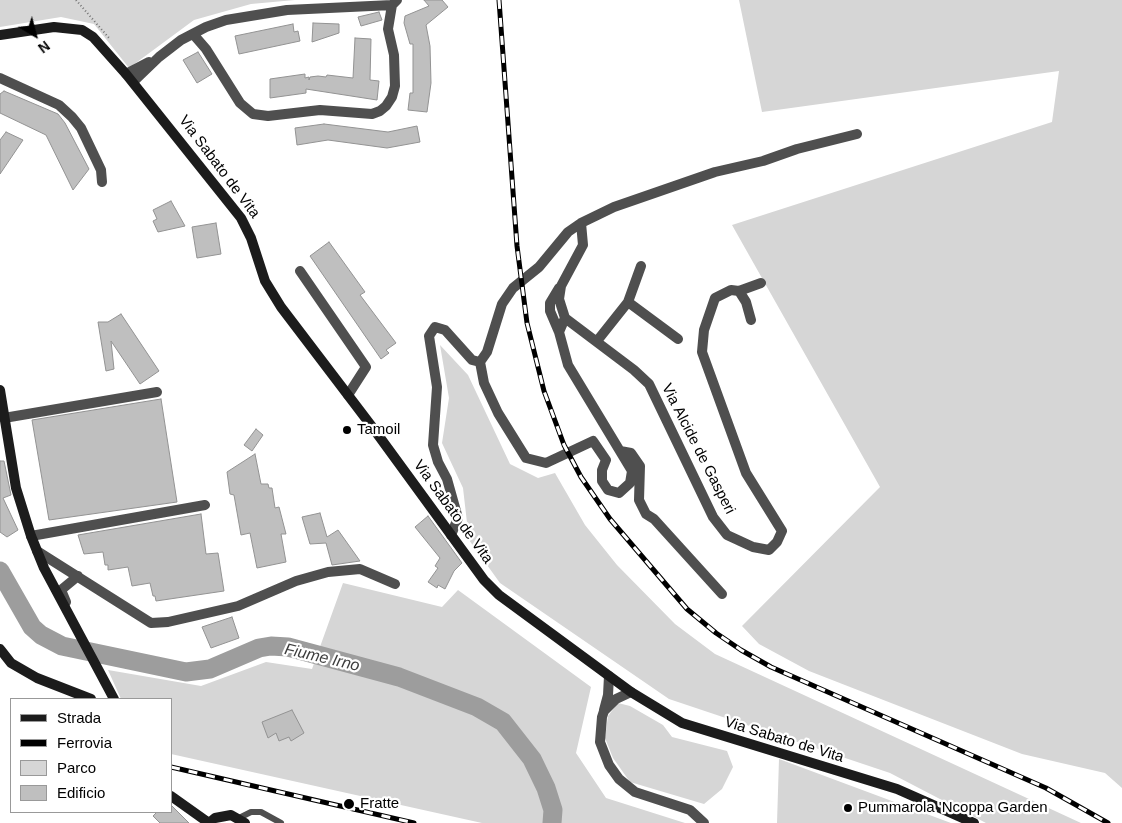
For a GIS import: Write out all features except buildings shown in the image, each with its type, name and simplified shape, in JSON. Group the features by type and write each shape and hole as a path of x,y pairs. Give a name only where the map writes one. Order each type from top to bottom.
{"street":[{"path":"126,74 159,57 193,34 226,20 288,10 395,3 388,29 394,55 395,86 392,97 386,106 372,114 329,110 268,116 253,114 240,103 206,49 193,34"},
{"name":"Via Sabato de Vita","path":"0,35 54,26 82,30 93,37 126,74 241,218 270,291 484,580 499,595 631,692 666,714 700,730 897,789 974,823"},
{"path":"133,82 159,57"},
{"path":"0,78 59,105 72,117 81,128 101,170 102,182"},
{"path":"581,222 584,235 583,245 550,303 550,311 559,332 568,365 632,471 630,483 619,494 608,490 602,480 602,470 606,460 593,441 546,463 526,458 484,383 480,362 487,352 502,304 513,288 540,267 568,232 581,222 614,207 715,172 763,161 797,149 856,134"},
{"path":"597,341 628,302 641,266"},
{"path":"300,271 366,367 348,395"},
{"path":"751,320 746,302 739,291 761,283"},
{"path":"559,332 565,318 559,299 561,286"},
{"name":"Via Alcide de Gasperi","path":"565,318 597,341 649,384 713,517 727,535 753,548 769,550 778,542 782,531 746,473 702,352 704,330 716,298 731,290 739,291"},
{"path":"628,302 678,339"},
{"path":"451,535 458,518 447,479 438,462 433,445 437,387 429,336 435,328 445,330 472,360 480,362"},
{"path":"0,390 16,488 31,536 77,630 113,698"},
{"path":"4,418 157,392"},
{"path":"620,451 631,454 640,466 639,500 646,514 654,519 722,594"},
{"path":"31,536 206,506"},
{"path":"37,551 151,623 159,623 238,606 296,580 328,572 360,569 395,584"},
{"path":"77,630 74,615 61,590 78,576"},
{"path":"0,649 11,663 37,678 88,698"},
{"path":"609,676 608,695 600,742 608,765 619,779 635,792 690,810 704,823"},
{"path":"604,711 616,699 631,692"},
{"path":"172,795 209,823 223,816 242,820"}],"lane":[{"path":"242,820 251,812 261,812 281,823"}],"green space":[{"path":"0,0 295,0 251,4 194,20 129,68 94,24 61,17 0,27"},
{"path":"739,0 1122,0 1122,788 1105,773 1022,754 809,671 759,644 742,626 880,487 732,225 1052,122 1059,71 762,112"},
{"path":"440,345 468,375 510,464 538,478 555,473 585,525 617,565 675,624 715,654 1081,823 986,823 890,773 669,699 500,583 469,540 463,488 442,443 449,398"},
{"path":"343,583 442,607 458,590 591,687 576,753 606,798 685,823 482,823 172,754 172,698 121,698 108,670 201,686 266,662 312,669"},
{"path":"618,703 630,706 663,725 672,737 727,751 733,767 722,789 704,804 630,782 613,758 605,738 608,716"},
{"path":"779,759 951,823 777,823"}],"waterway":[{"name":"Fiume Irno","path":"0,571 32,627 41,635 62,646 186,672 210,669 259,648 271,646 288,647 399,677 477,707 503,722 532,759 546,788 553,810 552,823"}],"railway":[{"path":"499,0 517,246 527,323 544,391 564,445 581,477 610,519 687,609 716,633 741,650 771,667 1046,788 1108,823"},
{"path":"172,767 414,823"}],"place":[{"name":"Tamoil","path":"347,430"},
{"name":"Fratte","path":"349,804"},
{"name":"Pummarola 'Ncoppa Garden","path":"848,808"}]}
